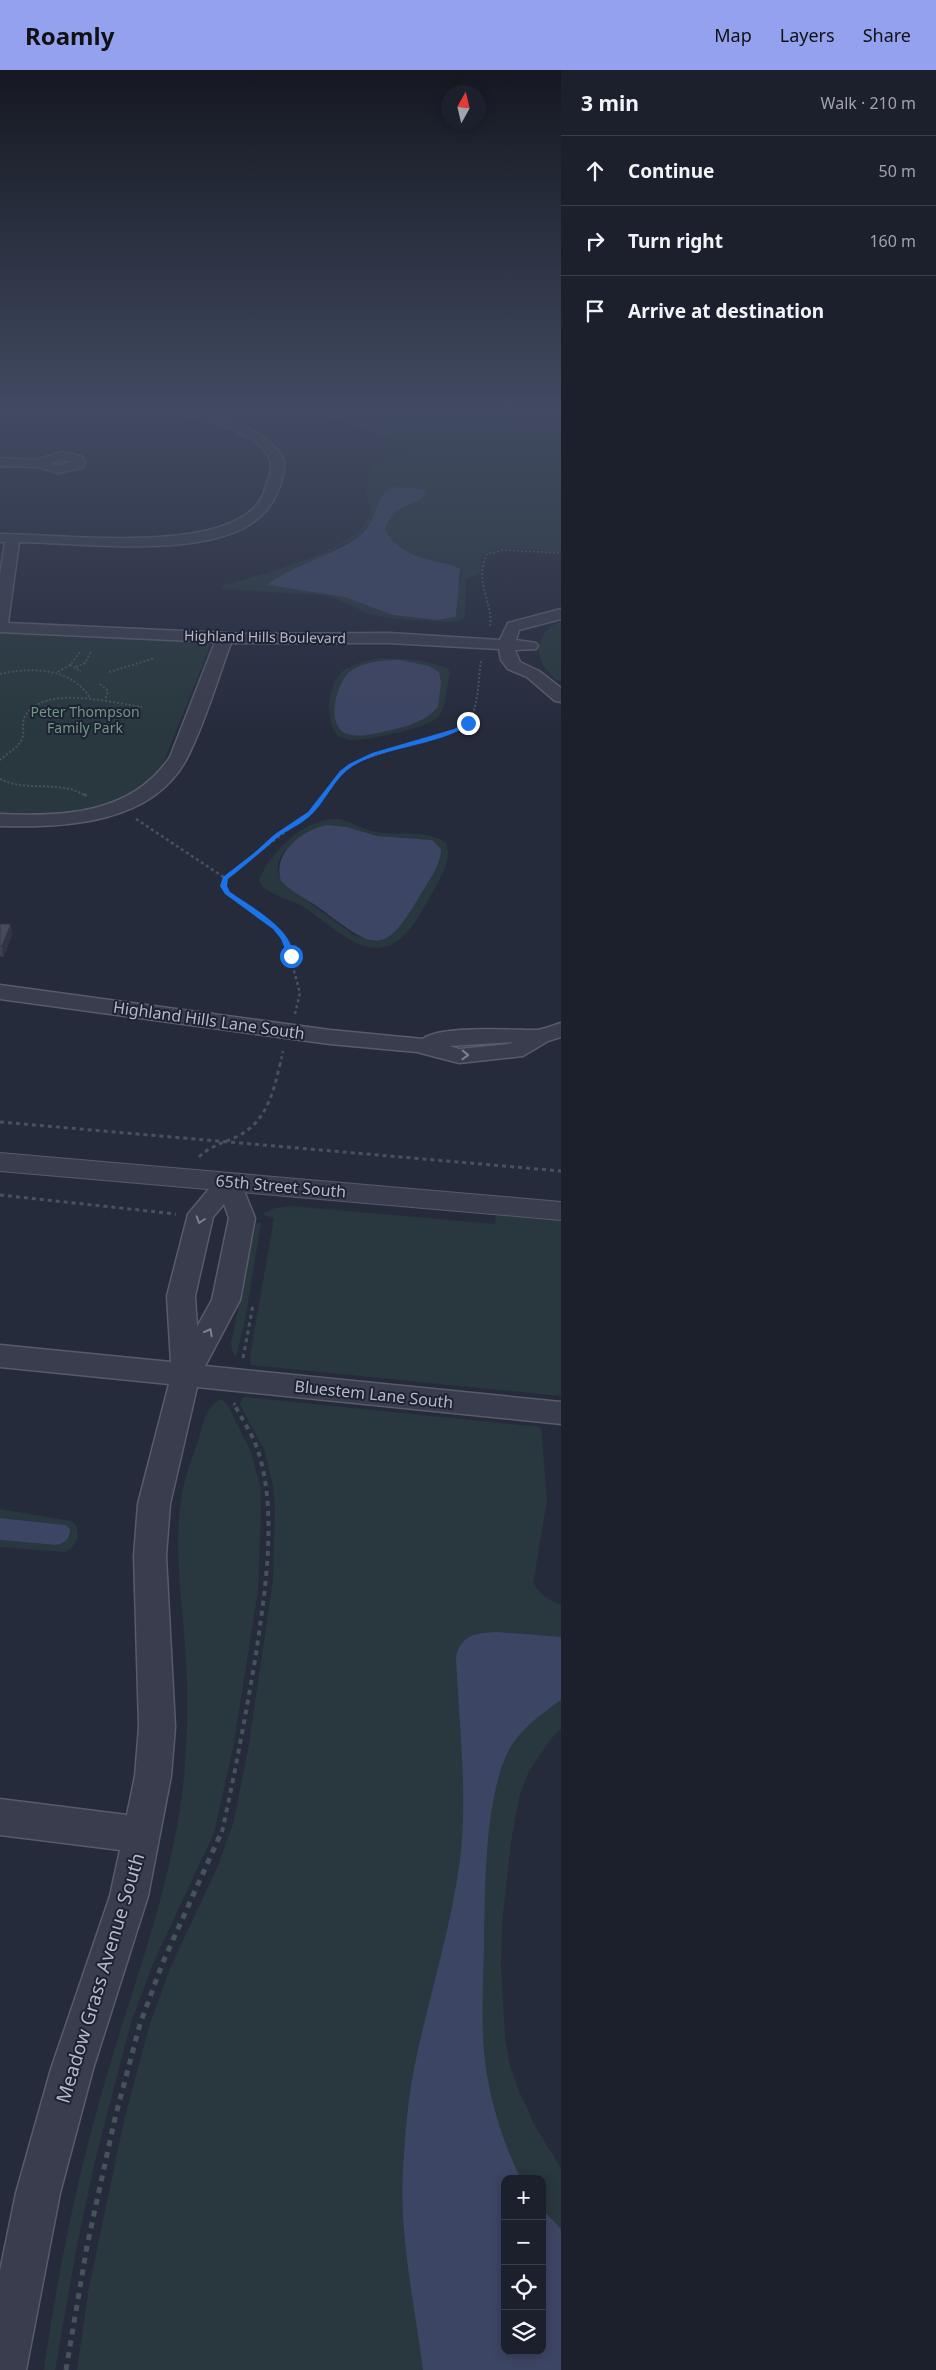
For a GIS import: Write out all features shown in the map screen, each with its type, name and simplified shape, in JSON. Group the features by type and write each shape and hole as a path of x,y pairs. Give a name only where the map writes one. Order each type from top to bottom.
{"street":[{"path":"0,626 6,537 128,542 164,541 220,531 251,517"},
{"path":"561,614 514,626 509,633 507,645 509,659 513,665 534,675 561,697"},
{"path":"531,621 533,629 530,646 534,675"},
{"name":"Highland Hills Boulevard","path":"0,626 277,640 389,638 530,646"},
{"path":"0,820 49,821 82,816 125,804 158,786 172,771 179,757 225,638"},
{"name":"Highland Hills Lane South","path":"0,992 330,1037 418,1045 459,1056 515,1051 551,1033"},
{"name":"65th Street South","path":"0,1162 561,1211"},
{"name":"Meadow Grass Avenue South","path":"3,2370 38,2193 72,2068 129,1896 142,1835 153,1776 157,1727 157,1688 150,1590 151,1530 157,1488 186,1374 226,1300 242,1218 229,1182 201,1214 181,1296 186,1374"},
{"name":"Bluestem Lane South","path":"0,1356 561,1413"},
{"path":"0,1817 142,1835"}],"path":[{"path":"487,632 491,620 484,590 483,564 487,554 503,550 561,553"},
{"path":"58,672 70,665 80,652"},
{"path":"76,667 84,663 91,652"},
{"path":"109,672 155,658"},
{"path":"294,1016 299,1003 300,993 284,938 275,927 227,893 223,886 225,878 277,836 310,813 342,772 351,765 374,754 449,733 466,725 471,719 474,710 481,660"},
{"path":"70,665 81,671"},
{"path":"0,674 31,668 58,672 84,690 90,698"},
{"path":"100,684 108,691 105,700"},
{"path":"0,760 21,741 24,721 30,711 50,700 90,698 142,707"},
{"path":"30,711 50,713"},
{"path":"0,779 14,784 74,788 94,802"},
{"path":"130,814 225,878"},
{"path":"198,1160 203,1152 246,1132 263,1117 269,1104 285,1044"},
{"path":"0,1122 561,1172"},
{"path":"0,1195 134,1208 171,1214 183,1213"},
{"path":"66,2370 87,2246 111,2137 140,2024 163,1962 222,1836 241,1749 265,1592 268,1508 266,1486 258,1450 236,1411 234,1400"}],"green space":[{"path":"368,517 372,517 361,535 268,585 344,597 393,615 436,620 457,613 458,590 462,572 449,564 411,554 396,545 387,534 386,527 389,517 561,517 561,552 507,549 487,552 481,557 480,574 466,579 465,617 452,622 396,619 369,614 337,599 322,595 223,589 222,587 297,563 334,547 350,538 366,522"},
{"path":"561,621 561,681 554,678 546,669 539,655 539,648 543,635"},
{"name":"Peter Thompson Family Park","path":"0,631 209,643 210,646 165,759 154,776 137,790 116,800 93,807 43,813 0,813"},
{"path":"380,658 420,660 448,668 450,674 442,711 433,720 412,729 372,738 353,740 338,736 331,721 329,703 338,677 347,668 361,662","holes":["400,660 397,728 360,735 351,671 373,662"]},
{"path":"339,819 376,832 421,834 446,843 448,849 447,862 439,881 410,929 390,945 378,948 365,946 349,939 302,907 271,893 261,885 259,880 264,869 281,847 302,830 326,820","holes":["327,825 347,827 377,836 432,840 381,940 371,940 354,935 284,884 278,873 281,857 302,836"]},
{"path":"290,1206 495,1224 496,1215 561,1221 561,1396 251,1365 250,1357 274,1218 262,1214 275,1208"},
{"path":"256,1223 261,1223 245,1320 236,1357 231,1343"},
{"path":"243,1397 541,1427 547,1500 533,1583 545,1597 561,1605 561,1729 551,1739 529,1771 520,1793 511,1842 502,1923 501,1966 505,2037 510,2066 536,2128 561,2168 561,2370 77,2370 89,2287 124,2121 149,2027 171,1966 218,1866 233,1824 248,1750 273,1581 275,1508 273,1485 264,1449 240,1405"},
{"path":"221,1399 227,1404 251,1452 260,1486 261,1508 258,1591 233,1748 214,1833 155,1959 131,2022 94,2165 77,2245 55,2370 44,2370 63,2257 97,2108 155,1920 174,1843 181,1804 187,1719 186,1659 178,1547 180,1508 186,1477 203,1423 211,1407"},
{"path":"0,1509 71,1521 76,1525 78,1538 71,1549 65,1552 0,1547 0,1540 56,1545 64,1543 70,1536 65,1525 0,1518"}],"water":[{"path":"373,517 391,517 385,530 399,547 420,557 460,569 456,617 436,620 393,615 344,597 268,585 279,577 346,545 361,535 369,526"},
{"path":"400,660 429,666 439,672 441,682 438,707 428,716 404,727 374,734 350,735 345,733 339,728 334,711 338,692 347,675 352,670 369,663"},
{"path":"327,825 347,827 377,836 432,840 441,849 439,862 429,880 407,916 388,937 378,941 356,934 291,890 281,881 279,871 281,861 291,844 308,832"},
{"path":"0,1518 65,1525 70,1529 69,1535 65,1542 56,1545 0,1540"},
{"path":"497,1632 561,1637 561,1700 530,1724 510,1747 493,1799 487,1850 482,2011 487,2075 496,2115 519,2175 501,2175 501,2355 546,2355 546,2213 561,2229 561,2370 423,2370 405,2246 402,2196 407,2115 416,2059 446,1935 460,1860 463,1784 456,1657 458,1649 466,1639 483,1633"}],"building":[{"path":"0,924 11,924 2,946 0,946"}],"route":[{"path":"291,956 284,938 275,927 227,893 223,886 225,878 277,836 310,813 324,797 336,778 351,765 374,754 462,728 468,723"}]}
